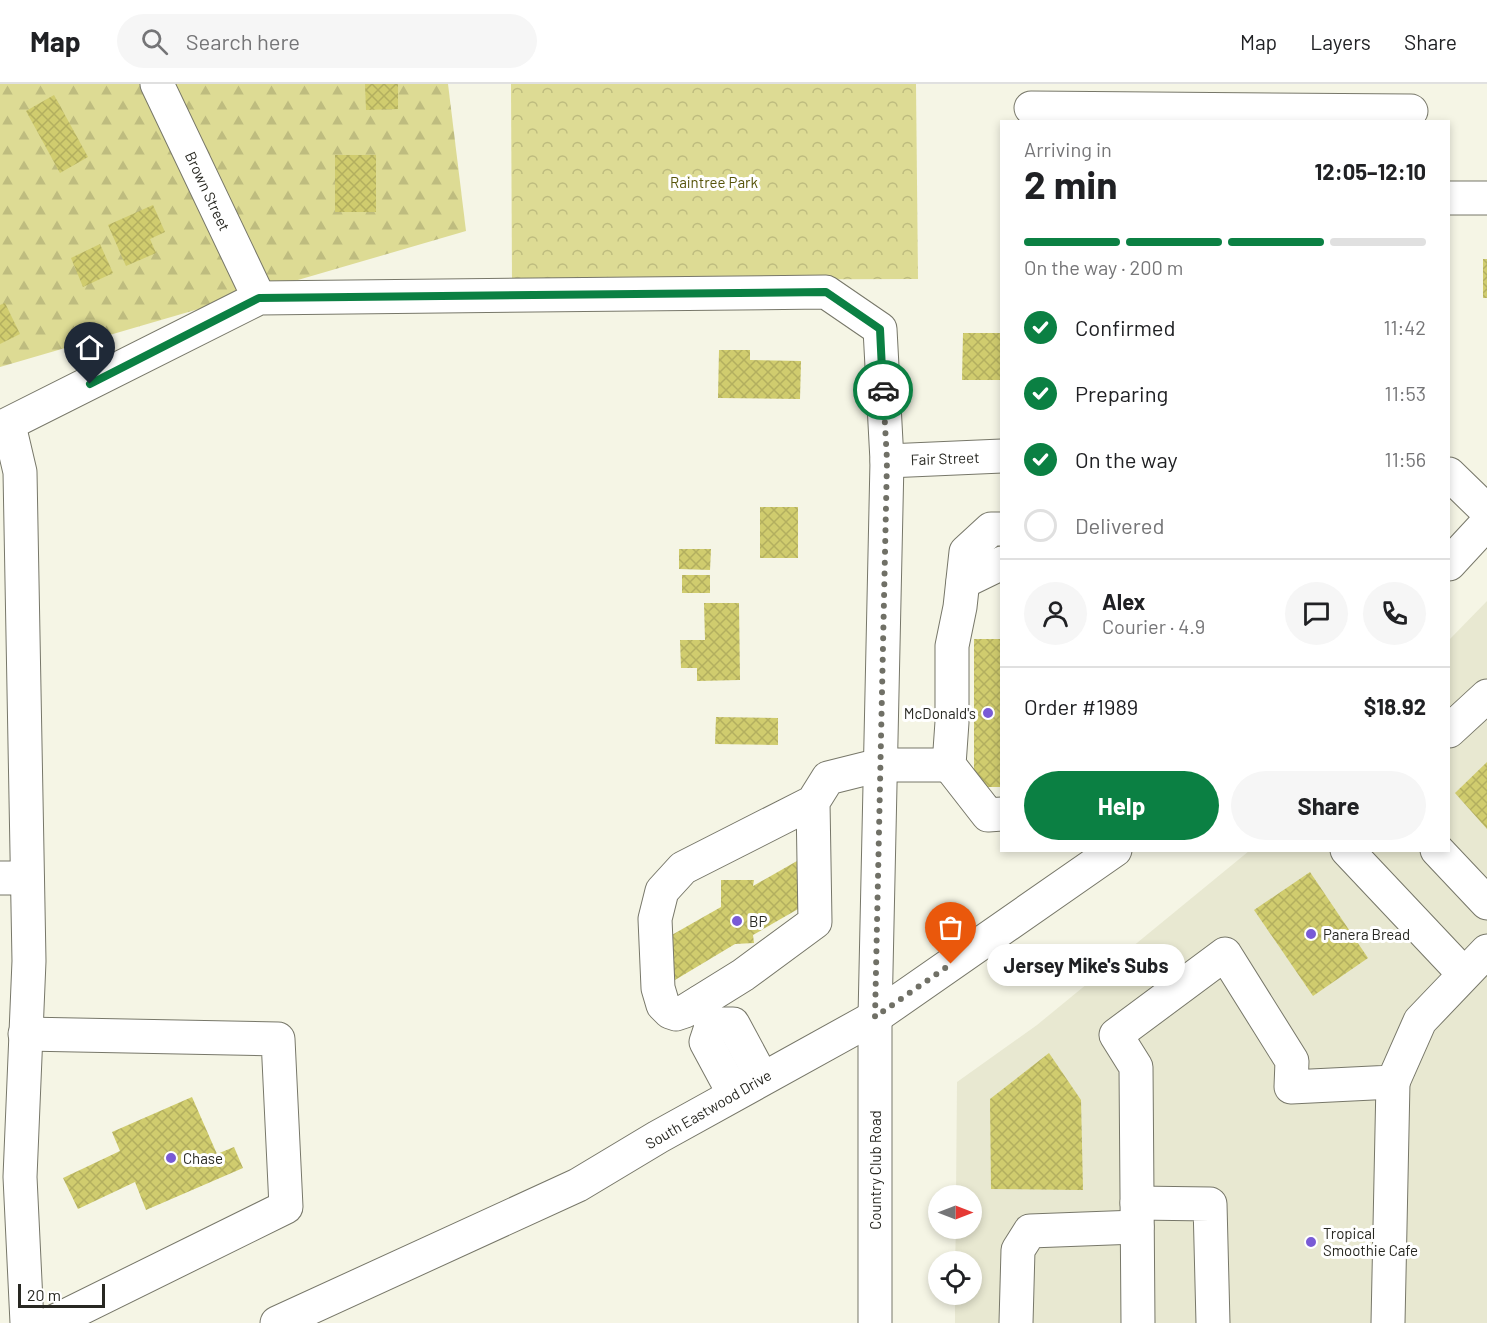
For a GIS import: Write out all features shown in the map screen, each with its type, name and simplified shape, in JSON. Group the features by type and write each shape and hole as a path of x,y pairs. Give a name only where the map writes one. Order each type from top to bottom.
{"street":[{"name":"Brown Street","path":"158,84 259,298"},
{"path":"1031,108 1411,106"},
{"path":"1450,198 1487,198"},
{"name":"Country Club Road","path":"259,298 826,292 880,329 887,460 875,1017 875,1323"},
{"path":"27,1323 20,1177 29,961 14,878 20,472 4,427 259,298"},
{"name":"Fair Street","path":"887,460 1000,456"},
{"path":"1450,475 1487,511"},
{"path":"1450,563 1487,523"},
{"path":"1000,529 991,529 966,552 952,646 952,722 949,765 988,815 1000,814"},
{"path":"963,582 1000,564"},
{"path":"1450,730 1487,696"},
{"path":"748,1086 733,1024 706,1013 676,1014 663,1005 658,988 655,919 662,891 683,868 813,802 828,778 880,765 949,765"},
{"path":"706,1013 743,975 815,922 813,802"},
{"name":"South Eastwood Drive","path":"277,1323 578,1185 748,1086 875,1017 1112,852"},
{"path":"1349,852 1463,973"},
{"path":"1439,852 1487,903"},
{"path":"1388,1323 1393,1082 1420,1021 1463,973 1487,951"},
{"path":"1138,1323 1136,1066 1116,1035 1225,954 1292,1061 1291,1087 1393,1082"},
{"path":"25,1034 278,1039 286,1207 51,1323"},
{"path":"1016,1323 1018,1251 1030,1231 1210,1204 1213,1323"}],"shaded area":[{"path":"1487,601 1487,1323 955,1323 955,1305 982,1305 982,1251 955,1251 956,1239 982,1239 982,1185 956,1185 957,1082 1037,1025 1248,852 1450,852 1450,639"}],"green space":[{"path":"0,84 448,84 466,231 0,367"},
{"name":"Raintree Park","path":"511,84 916,84 918,279 512,280"}],"building":[{"path":"365,84 398,84 398,109 366,110"},
{"path":"54,95 88,157 60,173 26,111"},
{"path":"335,155 376,155 376,212 335,212"},
{"path":"153,205 165,232 150,239 156,253 126,266 108,225"},
{"path":"100,244 113,273 83,287 71,258"},
{"path":"1483,259 1487,259 1487,298 1483,298"},
{"path":"5,303 20,334 0,344 0,305"},
{"path":"963,333 1000,333 1000,380 962,380"},
{"path":"719,350 750,350 750,360 801,361 800,399 718,398"},
{"path":"760,507 798,507 798,558 760,558"},
{"path":"679,549 711,549 710,570 679,569"},
{"path":"682,575 710,575 710,593 682,593"},
{"path":"704,603 739,603 740,680 697,681 697,668 681,668 680,640 705,640"},
{"name":"McDonald's","path":"974,639 1000,639 1000,787 974,787"},
{"path":"716,717 778,718 778,745 715,744"},
{"path":"1487,762 1487,829 1455,793"},
{"name":"BP","path":"804,857 805,905 753,935 754,943 735,944 670,983 670,936 721,907 721,880 754,880 753,886"},
{"name":"Panera Bread","path":"1310,872 1368,958 1313,996 1254,910"},
{"path":"1049,1053 1081,1100 1083,1190 991,1189 990,1099"},
{"path":"192,1097 217,1154 234,1147 243,1168 146,1210 135,1182 78,1209 63,1178 120,1151 112,1132"}],"way so far":[{"path":"883,390 887,460 875,1017 951,964"}],"place":[{"name":"McDonald's","path":"988,713"},
{"name":"BP","path":"737,921"},
{"name":"Panera Bread","path":"1311,934"},
{"name":"Jersey Mike's Subs","path":"951,964"},
{"name":"Chase","path":"171,1158"},
{"name":"Tropical Smoothie Cafe","path":"1311,1242"}],"route":[{"path":"90,384 259,298 826,292 880,329 883,390"}]}
